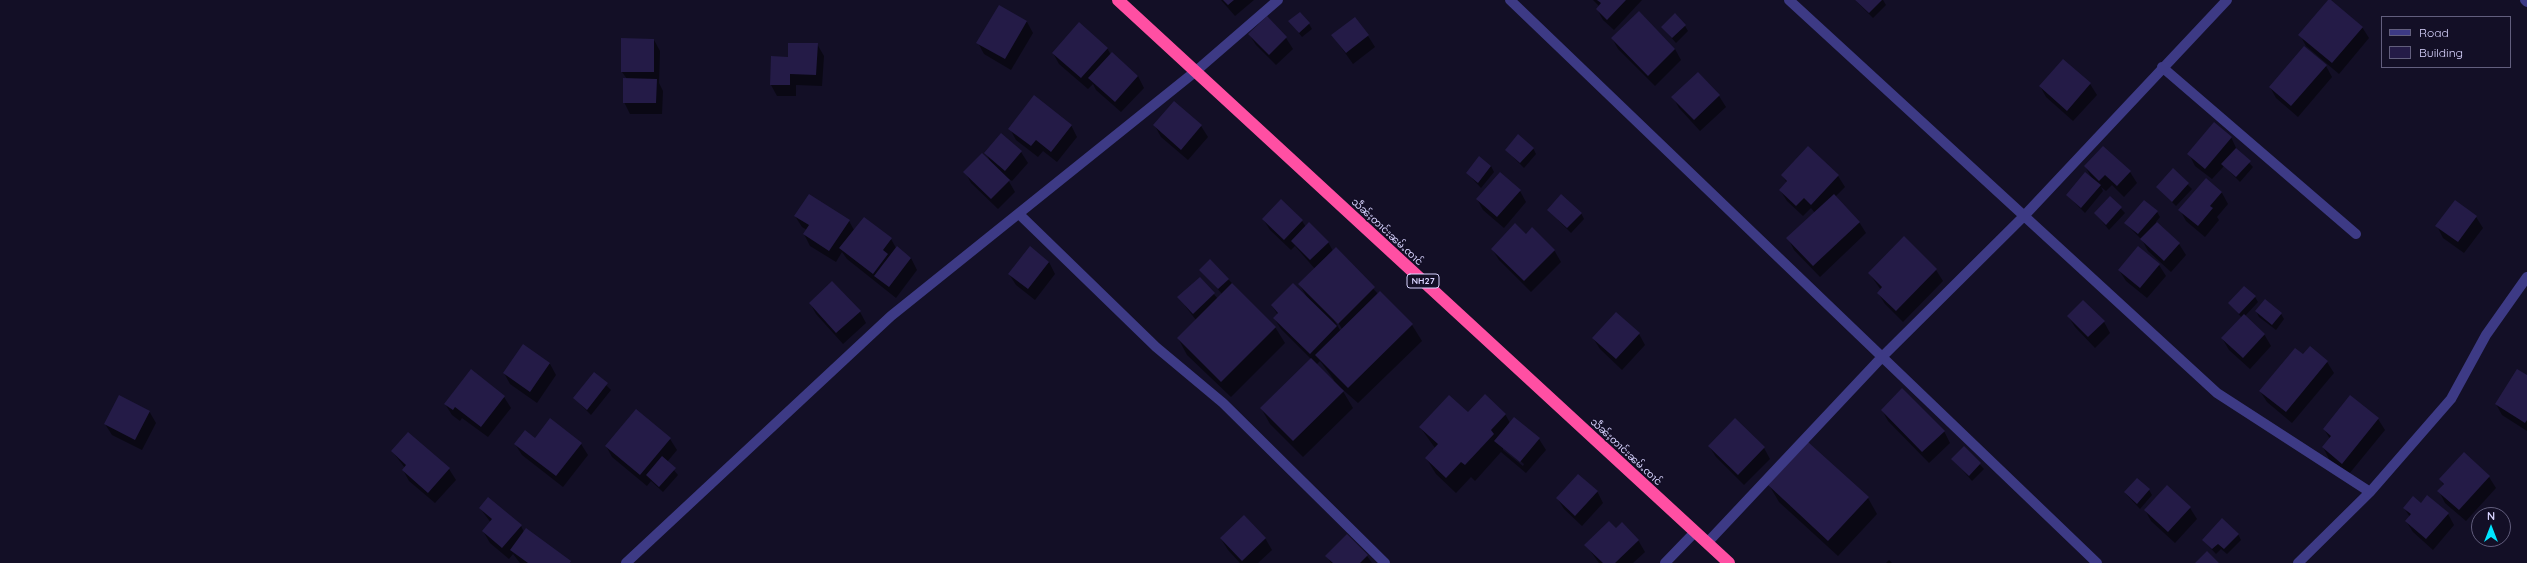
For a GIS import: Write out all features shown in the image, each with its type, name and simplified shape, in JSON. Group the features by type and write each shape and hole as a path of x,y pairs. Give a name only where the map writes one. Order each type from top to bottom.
{"highway":[{"name":"သဵၼ်ႈတၢင်းၼမ်ႉၸၢင်","path":"1118,0 1729,563"}],"street":[{"path":"626,563 891,316 1196,71 1278,0"},
{"path":"1510,0 2097,563"},
{"path":"1789,0 2217,393 2370,492"},
{"path":"1707,543 1882,357 2024,216 2162,67 2227,0"},
{"path":"2162,67 2356,234"},
{"path":"1019,214 1156,347 1223,404 1385,563"},
{"path":"2298,563 2370,492 2451,399 2486,335 2527,277"},
{"path":"1665,563 1695,532"}],"building":[{"path":"1223,0 1234,0 1228,5"},
{"path":"1597,0 1626,0 1607,20 1596,9 1601,3"},
{"path":"1855,0 1882,0 1869,13"},
{"path":"2328,0 2331,0 2363,27 2332,63 2298,35"},
{"path":"999,5 1027,21 1005,59 976,43"},
{"path":"1639,11 1675,49 1648,76 1611,38"},
{"path":"1300,12 1310,23 1299,33 1288,21"},
{"path":"1675,13 1686,25 1672,38 1661,27"},
{"path":"1267,16 1287,37 1269,55 1248,34"},
{"path":"1355,17 1369,35 1346,53 1331,35"},
{"path":"1079,22 1108,48 1081,78 1052,53"},
{"path":"621,38 654,39 654,72 621,72"},
{"path":"788,43 818,43 816,75 790,74 790,85 770,85 771,56 788,57"},
{"path":"2304,46 2327,65 2291,106 2269,87"},
{"path":"1112,52 1138,76 1115,102 1088,78"},
{"path":"2063,59 2091,83 2067,111 2039,86"},
{"path":"1698,72 1720,95 1694,120 1671,97"},
{"path":"623,78 657,79 656,103 623,103"},
{"path":"1034,95 1072,125 1051,152 1036,140 1031,146 1008,129"},
{"path":"1174,101 1202,125 1181,150 1153,125"},
{"path":"2214,122 2232,137 2205,169 2187,154"},
{"path":"1001,133 1022,151 1005,171 984,153"},
{"path":"1518,134 1534,148 1520,163 1505,150"},
{"path":"1808,146 1839,175 1811,205 1804,198 1796,206 1779,190 1787,181 1781,175"},
{"path":"2103,146 2131,171 2117,186 2105,175 2099,181 2084,166"},
{"path":"2236,148 2251,161 2236,177 2221,164"},
{"path":"982,153 1010,180 991,199 963,172"},
{"path":"1479,156 1491,166 1478,183 1466,173"},
{"path":"2173,168 2189,183 2172,202 2156,187"},
{"path":"1500,172 1521,190 1497,217 1476,199"},
{"path":"2085,172 2101,185 2081,208 2066,195"},
{"path":"2206,178 2222,192 2210,206 2213,208 2198,226 2178,210"},
{"path":"809,194 850,220 829,251 803,234 809,225 794,216"},
{"path":"1561,194 1582,213 1567,228 1547,210"},
{"path":"1834,194 1860,222 1813,266 1786,238"},
{"path":"2110,196 2122,207 2106,225 2094,213"},
{"path":"1281,199 1303,220 1284,240 1262,219"},
{"path":"2144,200 2158,211 2138,234 2124,223"},
{"path":"2455,200 2477,216 2458,242 2435,226"},
{"path":"864,217 892,238 883,250 888,254 873,274 839,248"},
{"path":"1309,222 1329,242 1310,260 1291,241"},
{"path":"2157,222 2180,243 2164,261 2140,239"},
{"path":"1515,223 1526,234 1532,227 1555,250 1524,281 1491,249"},
{"path":"1904,236 1937,269 1896,311 1877,293 1882,287 1868,273"},
{"path":"897,246 911,258 889,287 874,276"},
{"path":"1030,246 1049,262 1028,289 1008,274"},
{"path":"2138,246 2160,264 2140,288 2118,270"},
{"path":"1336,247 1375,287 1338,324 1298,284"},
{"path":"1210,259 1229,279 1218,289 1199,270"},
{"path":"1200,277 1215,293 1193,314 1177,297"},
{"path":"832,281 861,311 836,333 809,303"},
{"path":"1232,283 1276,327 1221,382 1177,338"},
{"path":"1293,283 1337,326 1310,354 1273,318 1278,313 1271,305"},
{"path":"2244,286 2256,296 2239,314 2228,303"},
{"path":"1380,291 1413,324 1348,388 1315,355"},
{"path":"2265,299 2282,313 2272,325 2255,311"},
{"path":"2083,300 2105,321 2088,337 2067,316"},
{"path":"1616,312 1640,333 1616,359 1592,338"},
{"path":"2244,314 2265,334 2243,358 2221,338"},
{"path":"523,344 550,363 530,392 503,373"},
{"path":"2310,346 2328,361 2286,412 2259,391 2295,348 2303,354"},
{"path":"1311,358 1344,391 1293,441 1260,408"},
{"path":"471,369 505,396 481,427 455,407 453,410 444,404"},
{"path":"2517,369 2527,375 2527,420 2525,423 2495,404"},
{"path":"594,372 608,383 587,410 573,398"},
{"path":"1902,388 1945,431 1922,452 1881,410"},
{"path":"1485,394 1506,414 1491,430 1494,434 1465,465 1461,462 1446,478 1425,458 1438,444 1419,427 1449,395 1468,412"},
{"path":"119,395 150,411 135,440 104,424"},
{"path":"2350,395 2379,418 2342,464 2322,447 2331,436 2323,429"},
{"path":"636,409 671,438 640,475 605,446"},
{"path":"1514,417 1540,438 1520,462 1494,441"},
{"path":"550,418 582,443 556,476 514,444 525,430 535,438"},
{"path":"1735,418 1765,447 1738,475 1708,446"},
{"path":"408,432 450,468 428,493 402,470 406,465 391,451"},
{"path":"1808,442 1869,497 1828,541 1768,485"},
{"path":"1964,446 1981,463 1969,476 1951,459"},
{"path":"2464,452 2490,476 2459,510 2437,491 2444,484 2439,479"},
{"path":"662,456 676,468 659,487 646,475"},
{"path":"1578,474 1598,491 1575,516 1556,498"},
{"path":"2137,478 2150,489 2137,504 2124,492"},
{"path":"2167,485 2191,507 2168,532 2144,510"},
{"path":"2427,495 2449,513 2426,539 2405,521 2411,514 2403,508 2413,496 2421,503"},
{"path":"488,497 522,525 502,548 482,531 492,519 479,508"},
{"path":"1244,515 1266,538 1242,561 1220,538"},
{"path":"2222,518 2239,534 2224,549 2218,544 2212,549 2202,540"},
{"path":"1609,521 1616,528 1622,522 1639,540 1615,563 1603,563 1584,545"},
{"path":"526,528 571,561 570,563 528,563 510,550"},
{"path":"1347,534 1368,555 1360,563 1333,563 1325,556"},
{"path":"2207,551 2219,563 2195,563"}]}
